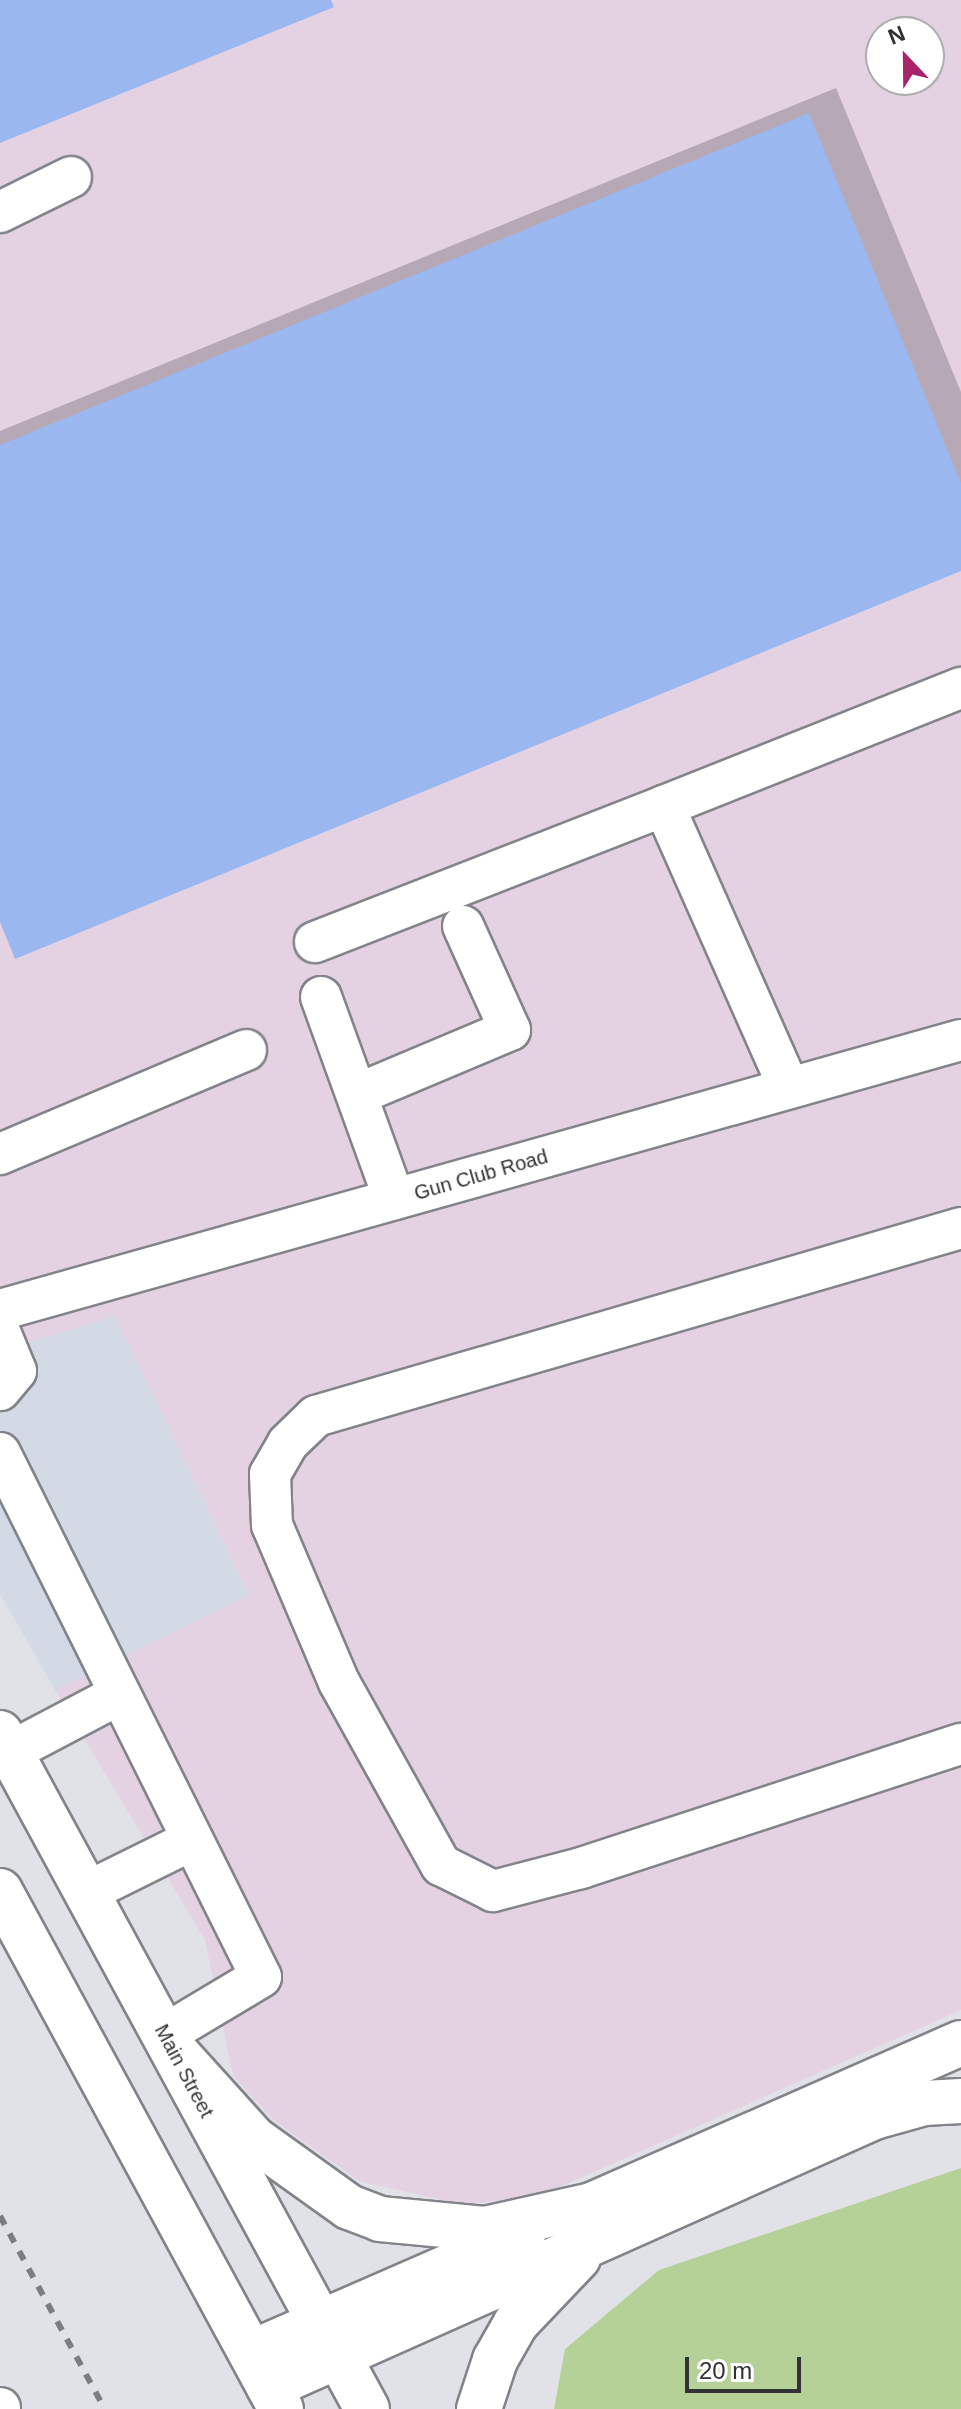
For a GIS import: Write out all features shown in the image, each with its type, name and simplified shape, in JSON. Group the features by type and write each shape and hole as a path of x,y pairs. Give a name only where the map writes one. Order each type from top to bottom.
{"main road":[{"name":"Main Street","path":"5,1743 367,2409"},
{"path":"0,1891 267,2383 328,2339 593,2223 961,2043"},
{"path":"168,2041 254,2139 309,2182 380,2219 485,2229 593,2223 874,2117 924,2103 961,2101"},
{"path":"479,2409 495,2360 516,2323 593,2223"}],"street":[{"path":"0,212 71,177"},
{"path":"315,942 961,688"},
{"path":"664,806 789,1088"},
{"path":"358,1094 510,1030 463,926"},
{"path":"321,997 394,1199"},
{"name":"Gun Club Road","path":"0,1310 961,1040"},
{"path":"0,1154 246,1050"},
{"path":"961,1228 316,1416 288,1443 270,1474 272,1525 339,1682 441,1865 493,1891 581,1868 961,1744"},
{"path":"0,1332 16,1371 0,1390"},
{"path":"0,1453 15,1521 120,1694 261,1977 168,2041"},
{"path":"5,1743 120,1694"},
{"path":"87,1892 192,1840"}],"shaded area":[{"path":"0,0 961,0 961,2010 544,2194 464,2205 359,2181 272,2119 233,2075 205,1940 55,1690 249,1595 115,1316 0,1351"},
{"path":"115,1316 249,1596 55,1690 0,1594 0,1351"}],"green space":[{"path":"961,2168 961,2409 554,2409 565,2349 659,2270"}],"building":[{"path":"0,0 331,0 334,7 0,143"},
{"path":"809,113 961,483 961,571 15,959 0,922 0,445"}],"railway":[{"path":"0,2216 105,2409"}]}
